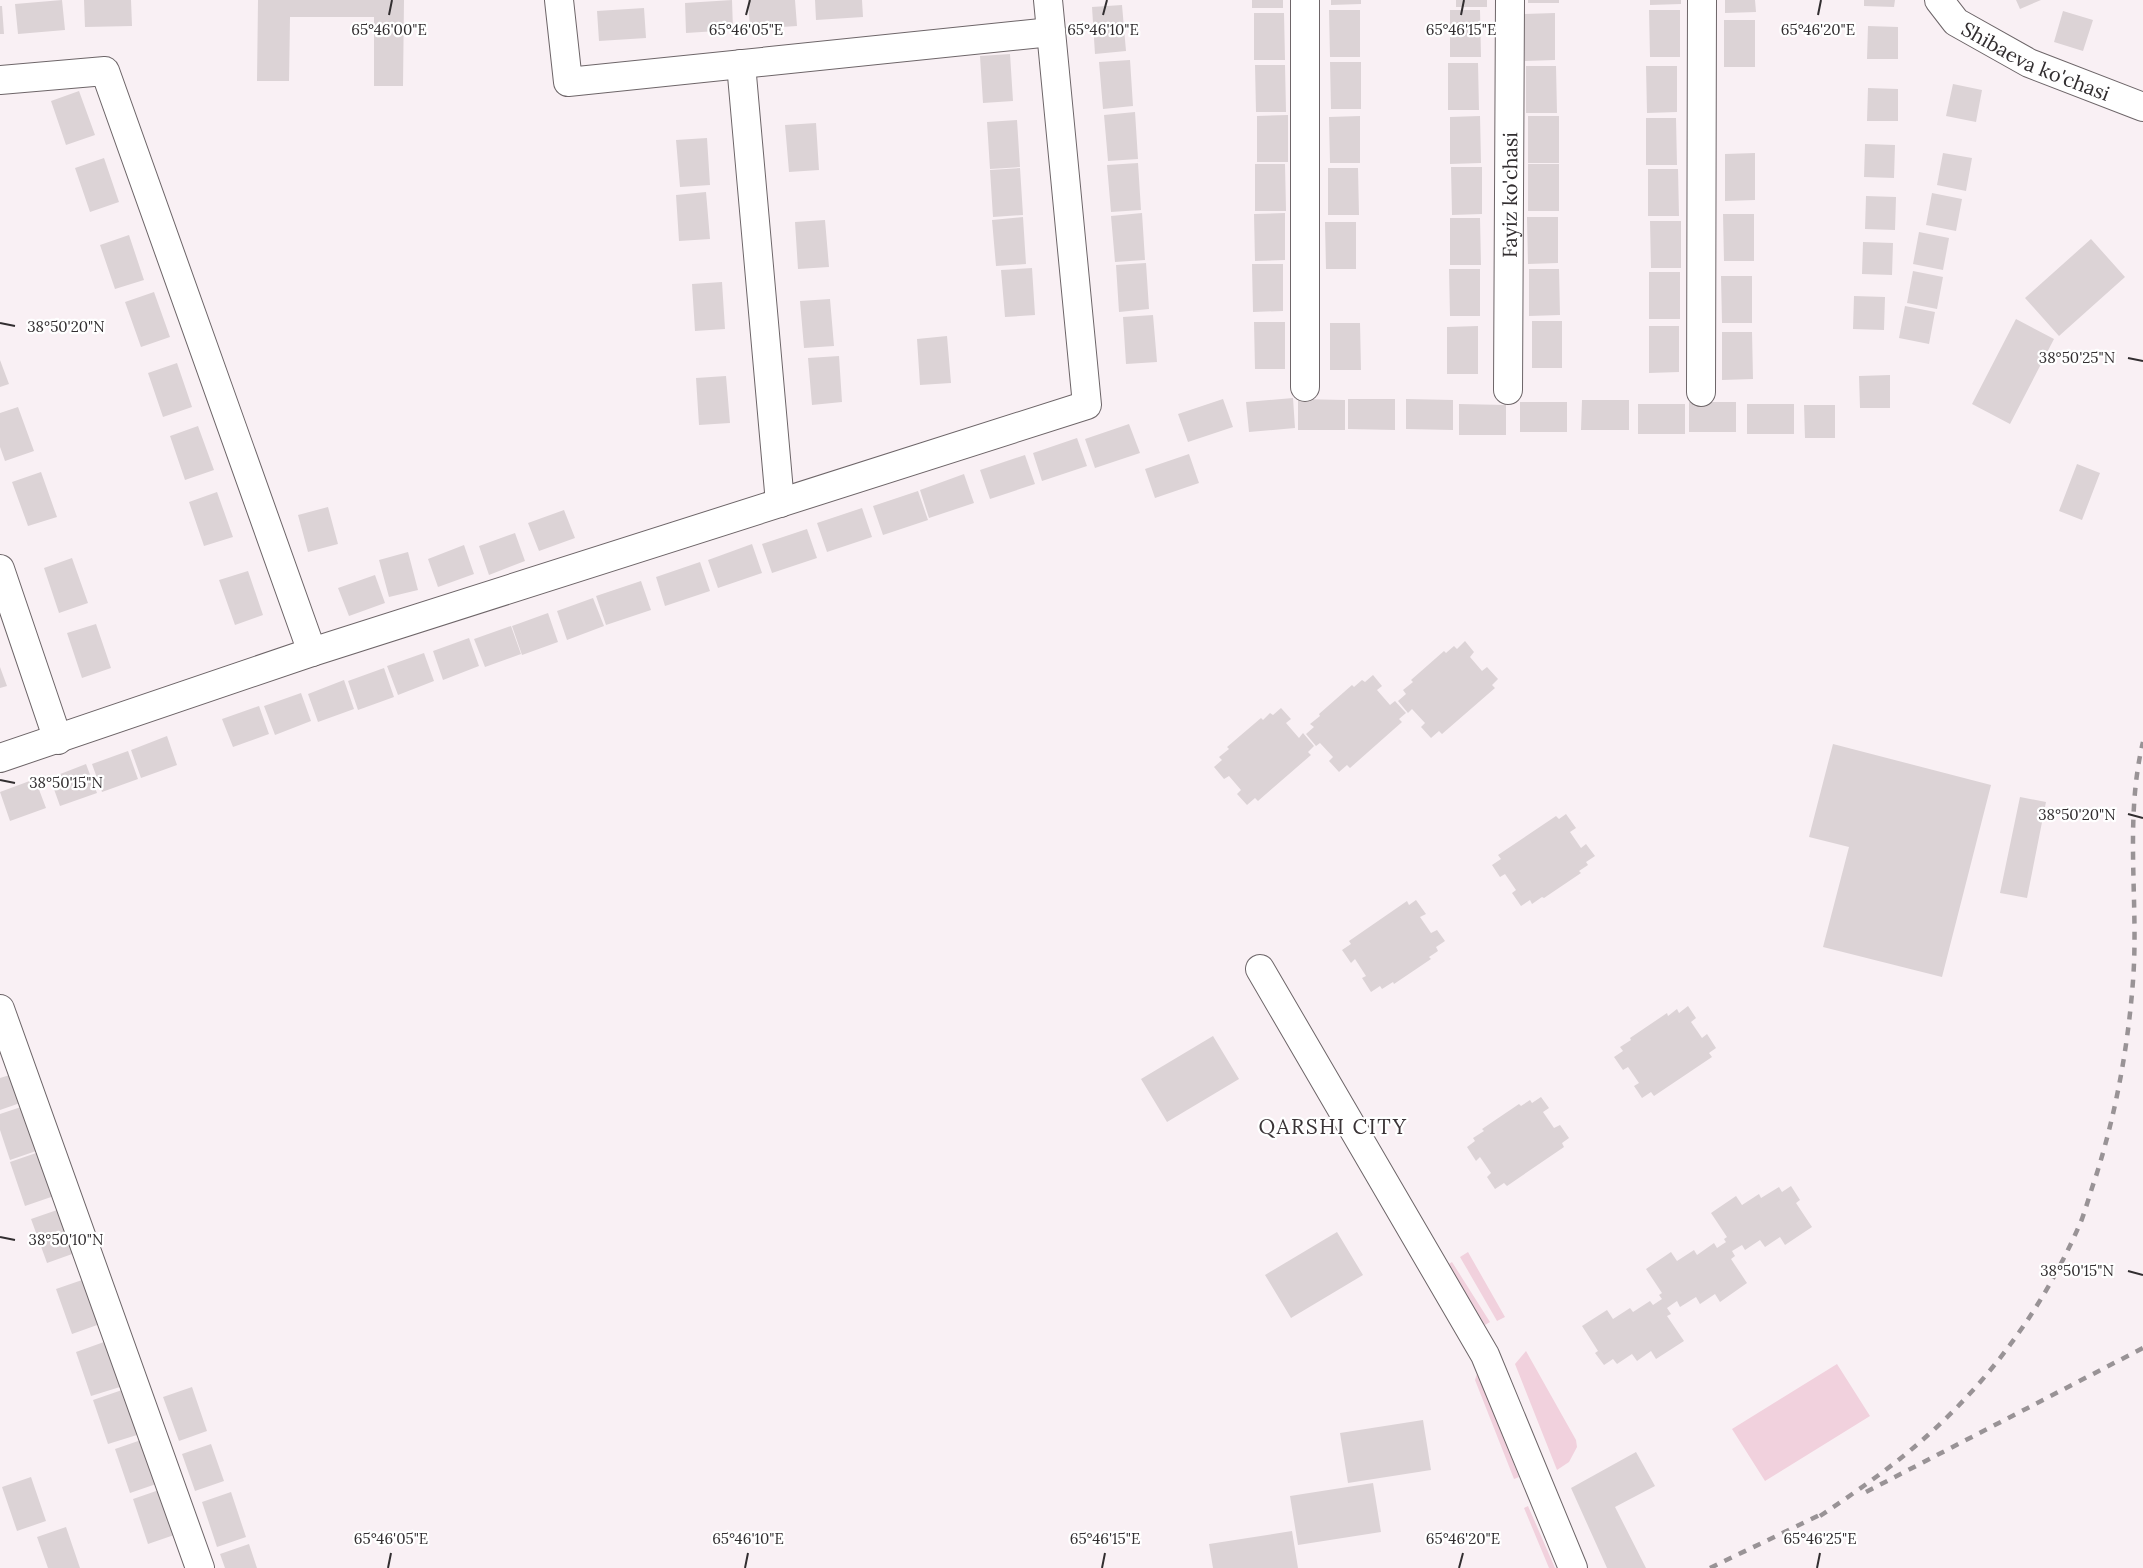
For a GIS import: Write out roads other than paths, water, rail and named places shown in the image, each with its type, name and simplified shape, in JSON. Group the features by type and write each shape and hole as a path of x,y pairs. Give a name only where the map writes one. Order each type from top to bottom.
{"street":[{"path":"559,0 568,82 1051,32"},
{"path":"0,759 312,652 1087,405 1048,0"},
{"path":"1305,0 1305,387"},
{"name":"Fayiz ko'chasi","path":"1508,390 1510,0"},
{"path":"1701,393 1702,0"},
{"name":"Shibaeva ko'chasi","path":"1939,0 1956,22 2030,63 2143,107"},
{"path":"741,64 780,503"},
{"path":"0,80 105,71 312,652"},
{"path":"0,569 58,740"},
{"path":"1260,969 1485,1355 1572,1568"},
{"path":"0,1010 200,1568"}],"railway":[{"path":"1820,1516 1876,1477 1915,1446 1975,1388 1997,1362 2036,1307 2053,1279 2082,1219 2110,1128 2128,1030 2134,951 2134,802 2143,742"},
{"path":"1866,1492 2143,1348"},
{"path":"1710,1568 1826,1512"}],"district":[{"name":"QARSHI CITY","path":"1333,1126"}]}
